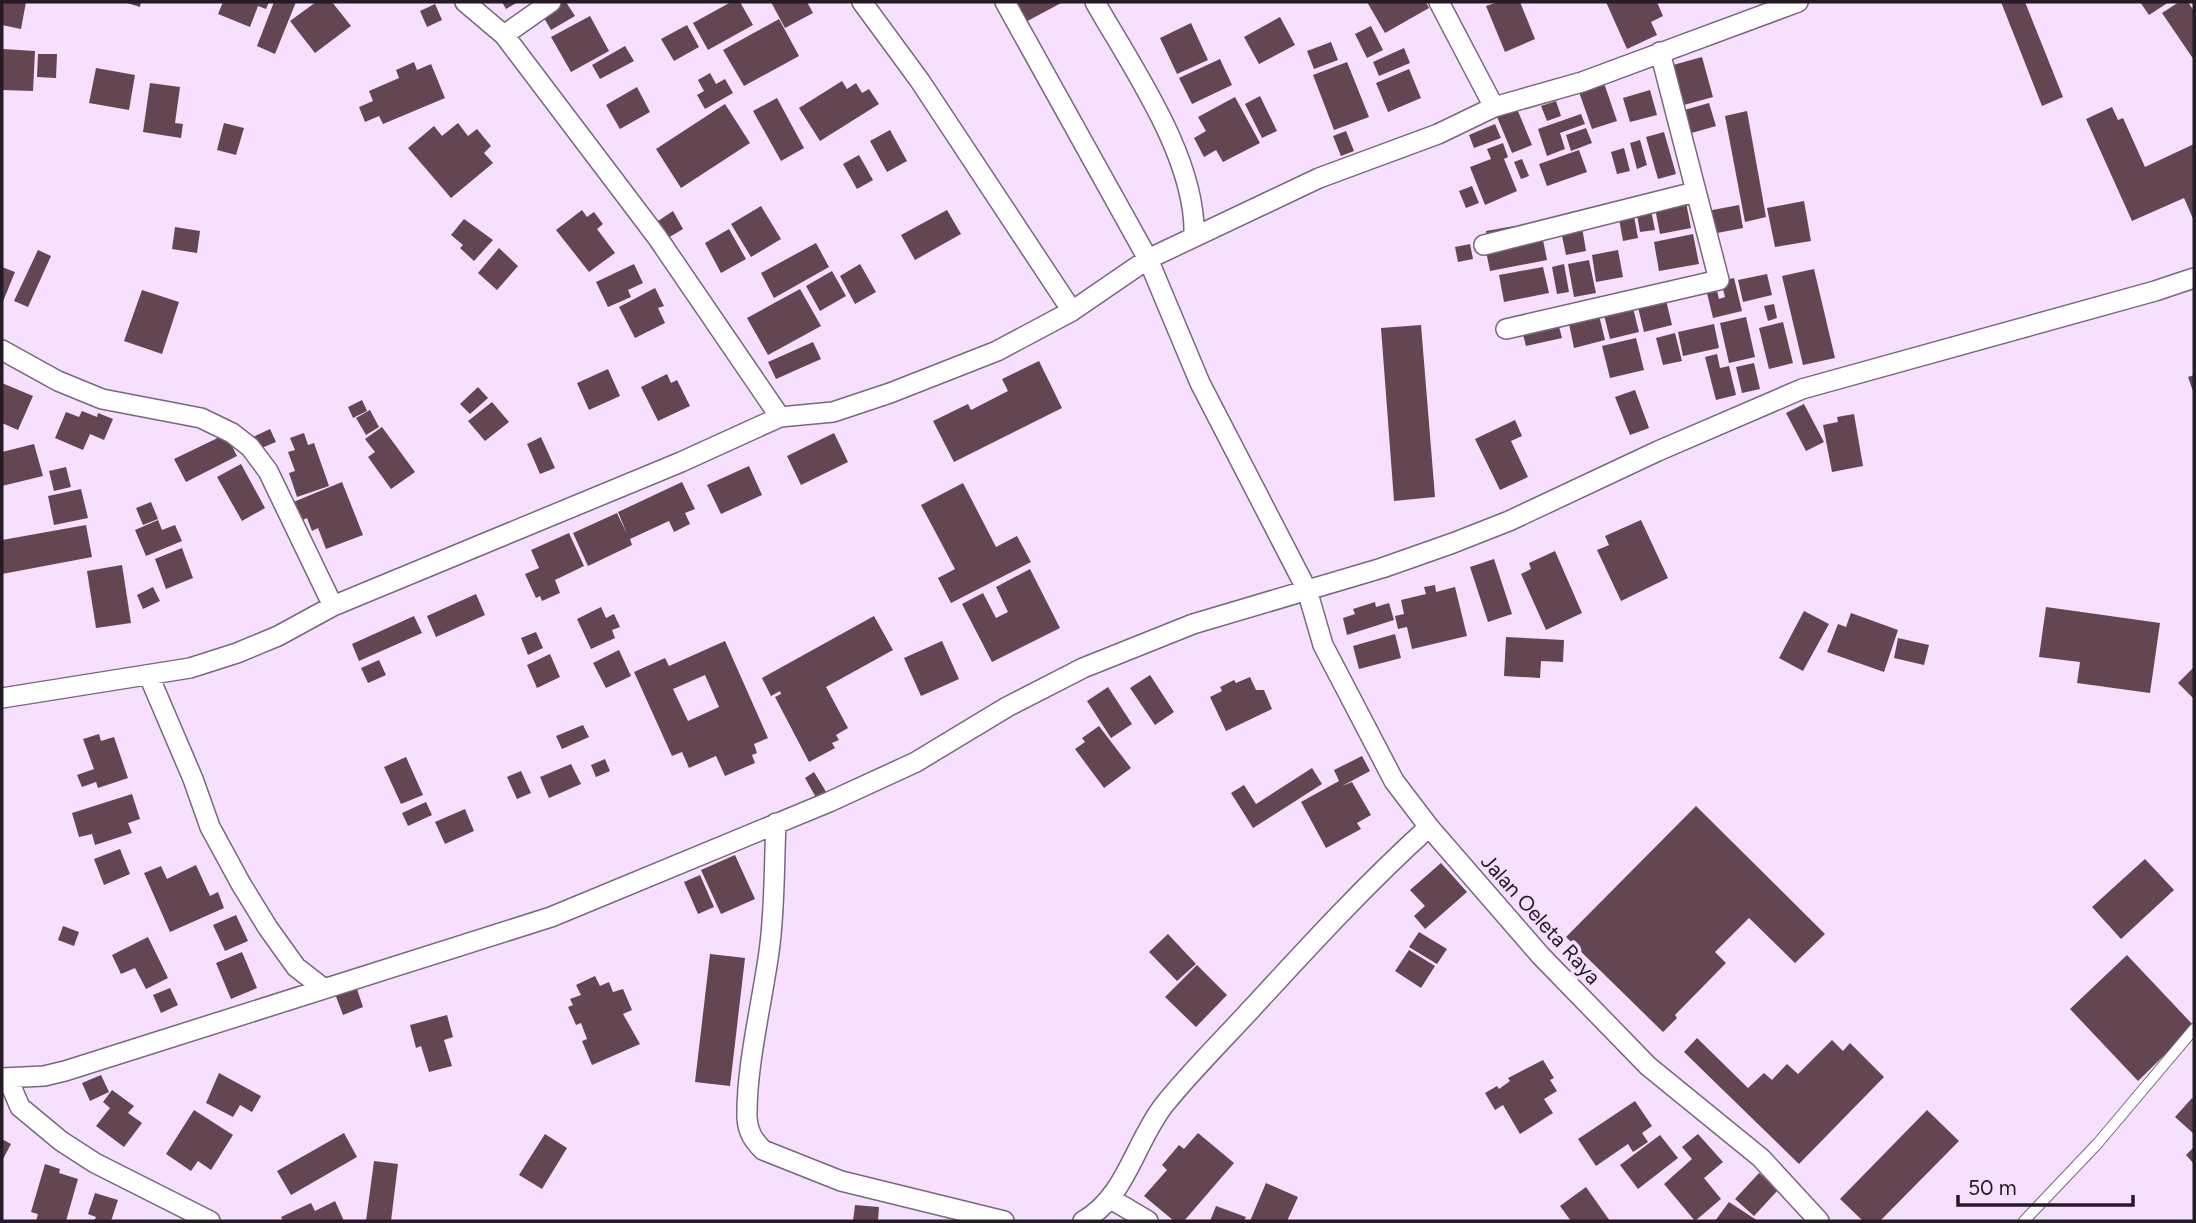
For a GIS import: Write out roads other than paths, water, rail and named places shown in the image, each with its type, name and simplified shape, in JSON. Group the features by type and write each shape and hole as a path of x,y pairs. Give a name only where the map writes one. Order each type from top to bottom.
{"street":[{"path":"465,2 504,35 657,237 780,417"},
{"path":"504,35 551,2"},
{"path":"862,2 920,81 1072,311"},
{"name":"Jalan Oeleta Raya","path":"1005,2 1148,259 1200,383 1307,590 1323,645 1394,781 1429,827 1541,956 1648,1066 1761,1158 1819,1221"},
{"path":"1095,2 1164,124 1181,161 1195,219 1194,237"},
{"path":"1439,2 1494,107"},
{"path":"2,698 149,676 190,668 237,653 278,636 333,606 681,462 780,417 833,412 997,351 1072,311 1148,259 1319,178 1438,134 1494,107 1582,82 1798,2"},
{"path":"1506,328 1719,280 1660,52"},
{"path":"1484,245 1695,192"},
{"path":"210,1221 118,1176 61,1141 20,1107 5,1078 44,1076 65,1071 551,917 916,762 1007,706 1083,668 1193,624 1382,568 1498,525 1658,451 1802,389 2194,278"},
{"path":"2,351 58,381 102,399 201,418 232,433 250,447 268,471 333,606"},
{"path":"149,676 210,827 241,884 296,967 323,988"},
{"path":"776,823 770,948 749,1082 749,1132 763,1150 841,1181 1004,1221"},
{"path":"1083,1221 1098,1213 1111,1199 1150,1126 1177,1090 1332,921 1429,827"},
{"path":"1111,1199 1148,1221"}],"lane":[{"path":"2024,1221 2098,1143 2194,1029"}]}
